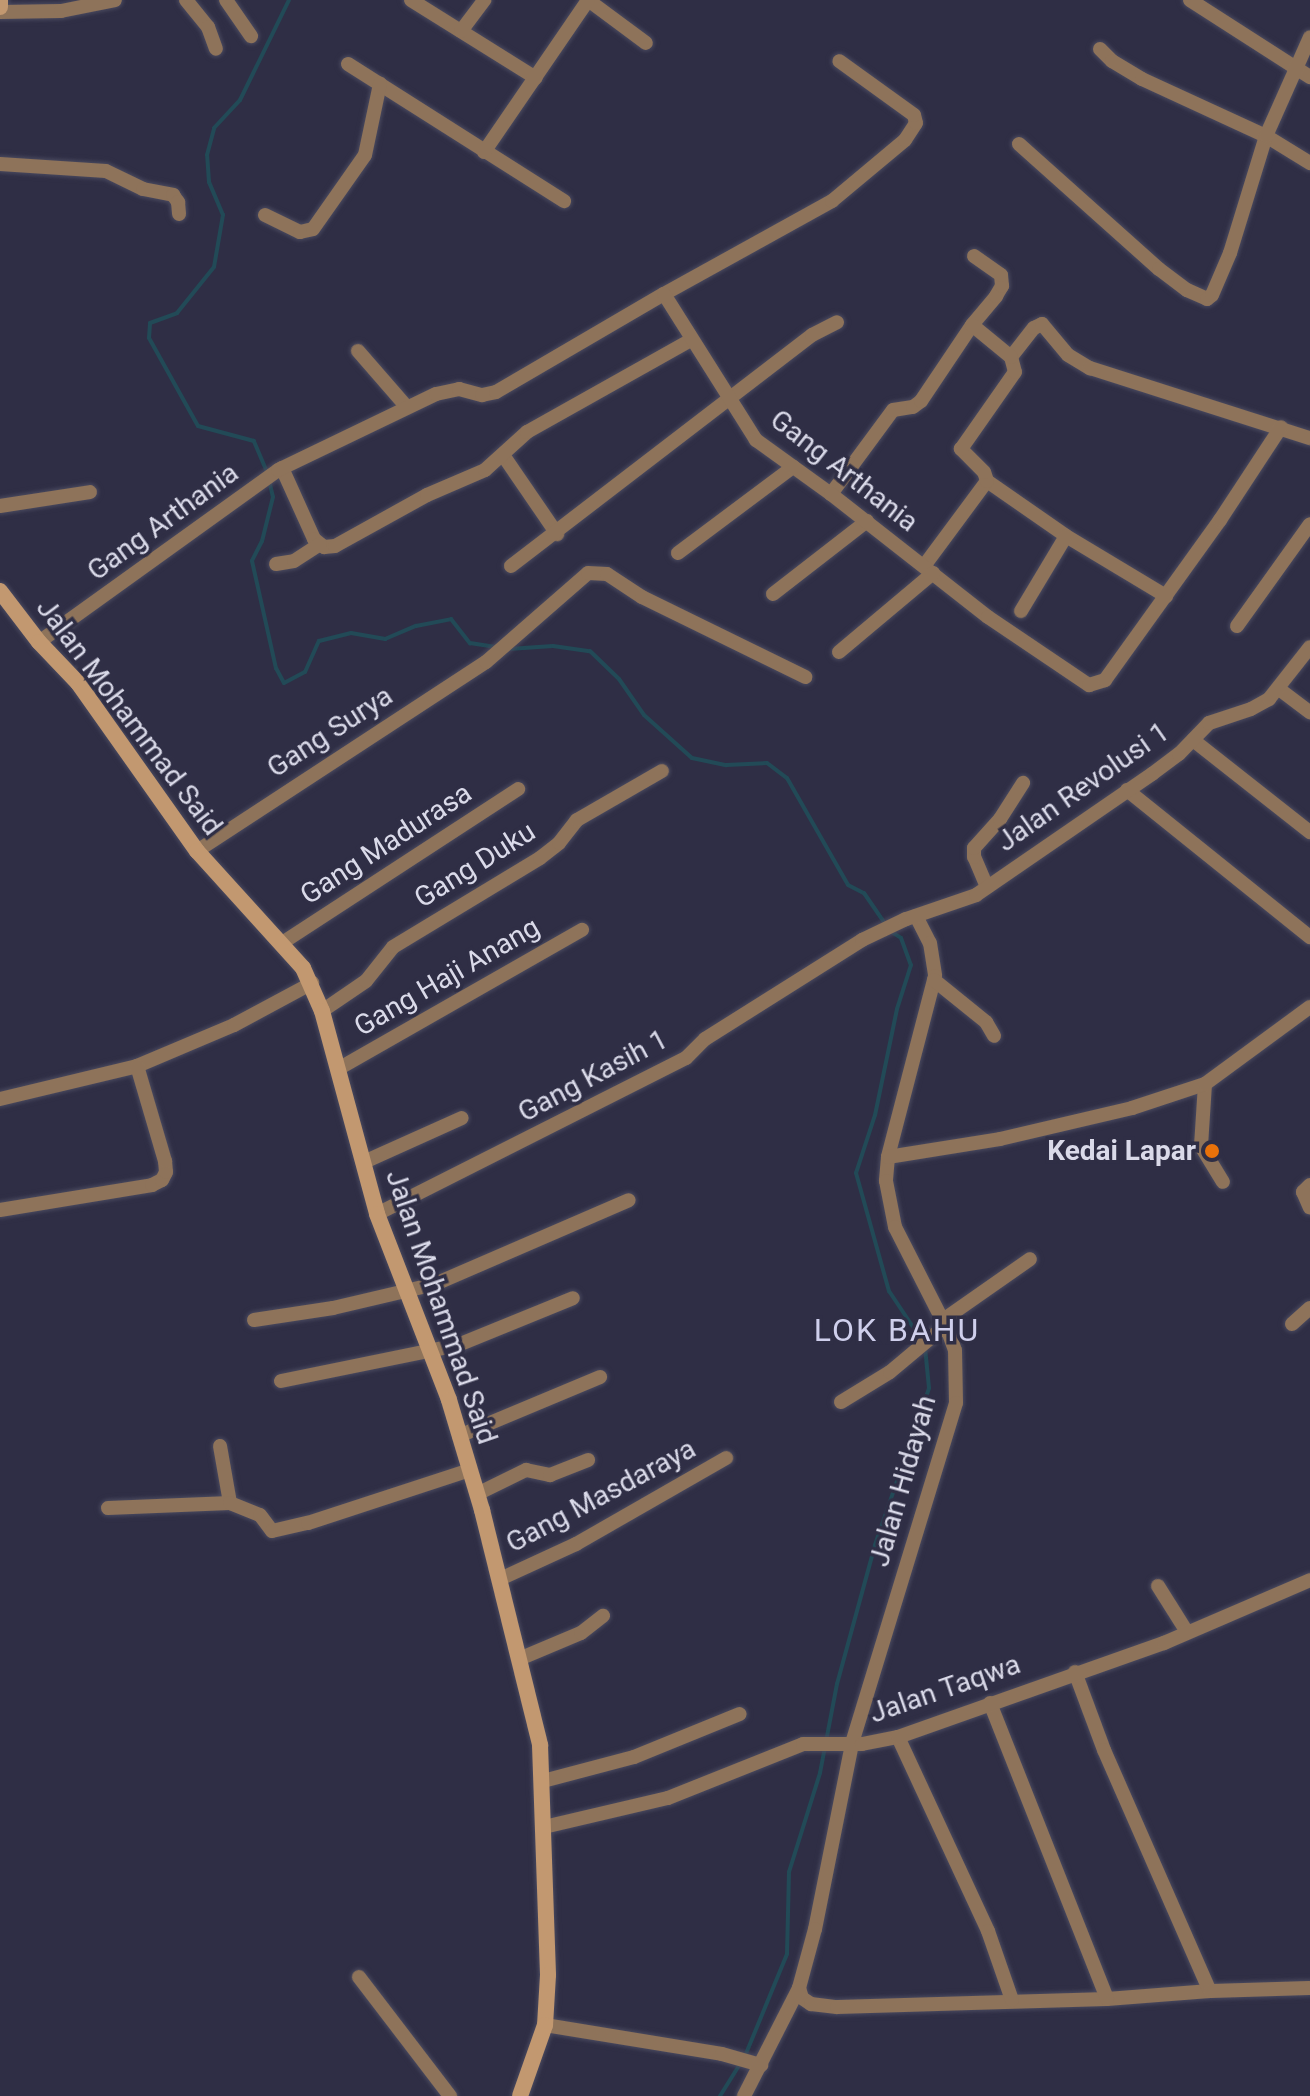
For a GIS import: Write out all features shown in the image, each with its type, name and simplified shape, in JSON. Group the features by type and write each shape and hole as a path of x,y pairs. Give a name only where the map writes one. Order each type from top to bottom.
{"street":[{"path":"0,0 0,9 61,11 115,0"},
{"path":"186,0 208,27 216,49"},
{"path":"226,0 251,36"},
{"path":"411,0 536,78"},
{"path":"461,31 484,0"},
{"path":"484,152 588,0 646,43"},
{"path":"1190,0 1310,77"},
{"path":"1019,144 1159,269 1187,290 1207,299 1215,290 1230,253 1266,136 1310,37"},
{"path":"1100,49 1112,61 1142,79 1266,136 1310,163"},
{"path":"664,294 832,201 905,140 916,123 914,115 839,61"},
{"path":"348,64 564,201"},
{"path":"265,215 300,232 313,229 365,155 380,84"},
{"path":"0,164 106,171 143,189 173,195 178,202 179,214"},
{"path":"831,494 893,410 913,407 921,401 972,325 996,296 1003,281 1001,275 974,256"},
{"name":"Gang Arthania","path":"39,642 280,469 406,406 459,389 482,395 496,392 664,294 756,440 867,521 988,617 1089,685 1105,680 1281,427"},
{"path":"511,566 557,534 812,335 837,322"},
{"path":"1011,357 1034,328 1042,324 1068,355 1090,368 1310,438"},
{"path":"972,325 1011,357 1015,372 961,449 984,472 987,481 1066,536 1166,596"},
{"path":"280,469 314,539 320,544 335,546 427,495 473,477 527,432 691,340"},
{"path":"358,351 406,406"},
{"path":"503,455 557,534"},
{"path":"678,553 793,467"},
{"path":"839,652 928,570 987,481"},
{"path":"0,506 90,492"},
{"path":"773,594 867,521"},
{"path":"1237,626 1310,524"},
{"path":"1021,611 1066,536"},
{"path":"276,564 294,561 320,544"},
{"name":"Gang Surya","path":"197,851 496,654 588,573 598,571 805,677"},
{"name":"Jalan Mohammad Said","path":"0,591 39,642 78,683 197,851 282,943 312,983 322,1011 377,1214 408,1291 470,1470 535,1717 543,1781 548,1975 545,2025 520,2096"},
{"name":"Jalan Revolusi 1","path":"911,917 961,902 987,887 1127,790 1193,740 1209,723 1251,709 1279,689 1310,647"},
{"path":"1279,689 1310,712"},
{"path":"1193,740 1310,832"},
{"name":"Gang Duku","path":"322,1011 345,998 375,973 393,947 540,858 559,843 577,820 662,771"},
{"path":"987,887 974,857 974,848 1000,819 1023,783"},
{"name":"Gang Madurasa","path":"282,943 518,789"},
{"path":"1127,790 1310,937"},
{"name":"Gang Kasih 1","path":"377,1214 686,1058 705,1039 862,940 911,917"},
{"name":"Jalan Hidayah","path":"744,2096 756,2064 799,1988 815,1929 846,1743 956,1403 955,1350 895,1227 886,1181 888,1157 934,980 930,943 911,917"},
{"name":"Gang Haji Anang","path":"338,1069 582,930"},
{"path":"934,980 986,1022 994,1036"},
{"path":"0,1099 137,1066 234,1025 312,983"},
{"path":"888,1157 1000,1139 1132,1108 1205,1084 1310,1007"},
{"path":"0,1210 152,1185 162,1180 166,1172 165,1161 137,1066"},
{"path":"1205,1084 1201,1146 1223,1182"},
{"path":"364,1162 462,1118"},
{"path":"1310,1185 1303,1192 1310,1208"},
{"path":"254,1320 408,1291 477,1268 629,1200"},
{"path":"841,1402 890,1372 944,1322 1030,1259"},
{"path":"281,1381 458,1345 573,1298"},
{"path":"1292,1324 1310,1308"},
{"path":"459,1436 600,1377"},
{"path":"220,1446 230,1503"},
{"name":"Gang Masdaraya","path":"500,1579 576,1544 726,1458"},
{"path":"477,1494 526,1470 550,1475 588,1460"},
{"path":"108,1508 230,1503 260,1515 272,1531 470,1470"},
{"name":"Jalan Taqwa","path":"544,1827 668,1798 774,1754 815,1743 898,1737 1187,1632 1310,1580"},
{"path":"1158,1586 1187,1632"},
{"path":"519,1659 581,1633 603,1616"},
{"path":"1075,1672 1104,1750 1210,1991"},
{"path":"990,1703 1107,1999"},
{"path":"543,1781 634,1757 740,1714"},
{"path":"898,1737 967,1883 1012,2000"},
{"path":"359,1977 450,2096"},
{"path":"799,1988 802,1998 811,2004 837,2007 1107,1999 1210,1991 1310,1988"},
{"path":"545,2025 722,2054 756,2064"}],"waterway":[{"path":"267,472 254,441 198,426 149,338 150,323 177,313 214,267 223,215 209,182 207,155 214,128 240,100 289,0"},
{"path":"269,480 273,497 262,541 252,561 276,668 284,683 305,672 319,641 351,633 385,639 416,626 451,619 470,643 496,647"},
{"path":"509,649 553,646 590,651 619,679 644,715 692,758 726,765 767,763 787,778 848,885 864,893 890,931 901,938 911,965 897,1009 875,1115 856,1173 889,1291 921,1339"},
{"path":"745,2056 787,1954 789,1872 820,1773 837,1684 875,1545 929,1388 925,1347"},
{"path":"720,2096 740,2064"}],"place":[{"name":"Kedai Lapar","path":"1212,1151"}],"district":[{"name":"LOK BAHU","path":"897,1330"}]}
